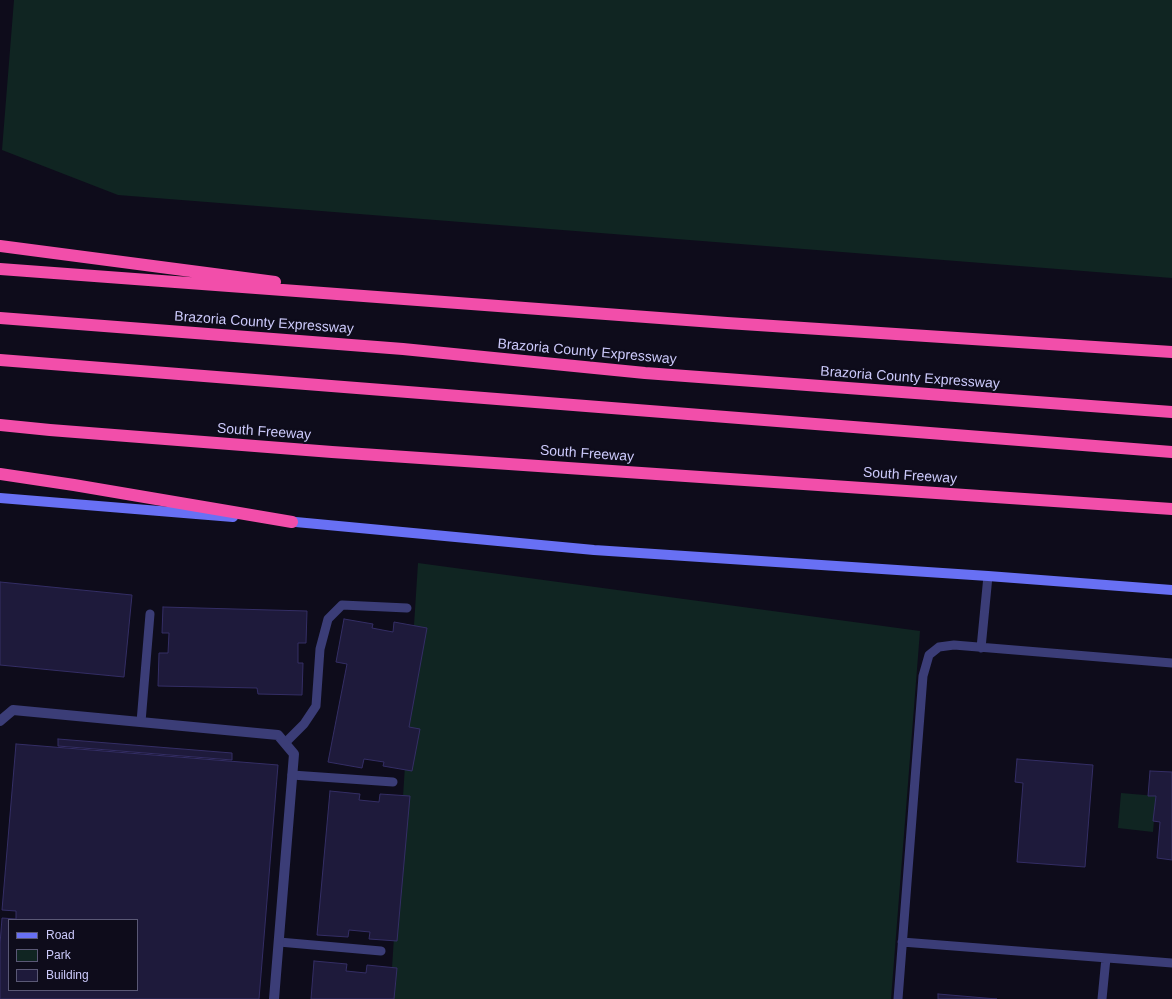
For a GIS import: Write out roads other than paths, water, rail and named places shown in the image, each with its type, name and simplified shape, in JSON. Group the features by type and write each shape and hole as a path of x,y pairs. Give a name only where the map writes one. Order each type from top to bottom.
{"highway":[{"path":"0,246 407,299"},
{"path":"0,269 743,324 1172,352"},
{"name":"Brazoria County Expressway","path":"0,318 403,349 645,373 1172,412"},
{"path":"0,360 1172,452"},
{"name":"South Freeway","path":"0,425 332,452 1172,508"},
{"path":"0,474 292,522"}],"main road":[{"path":"0,498 292,522 594,550 988,576 1172,590"}],"street":[{"path":"1,718 13,710 278,735 294,754 274,999"}],"lane":[{"path":"981,648 988,576"},
{"path":"285,743 304,724 316,706 320,649 328,619 342,605 407,608"},
{"path":"141,722 150,614"},
{"path":"898,999 923,676 929,655 939,647 954,645 1172,663"},
{"path":"292,775 393,782"},
{"path":"279,942 381,951"},
{"path":"902,942 1172,963"},
{"path":"1102,999 1106,958"}]}
